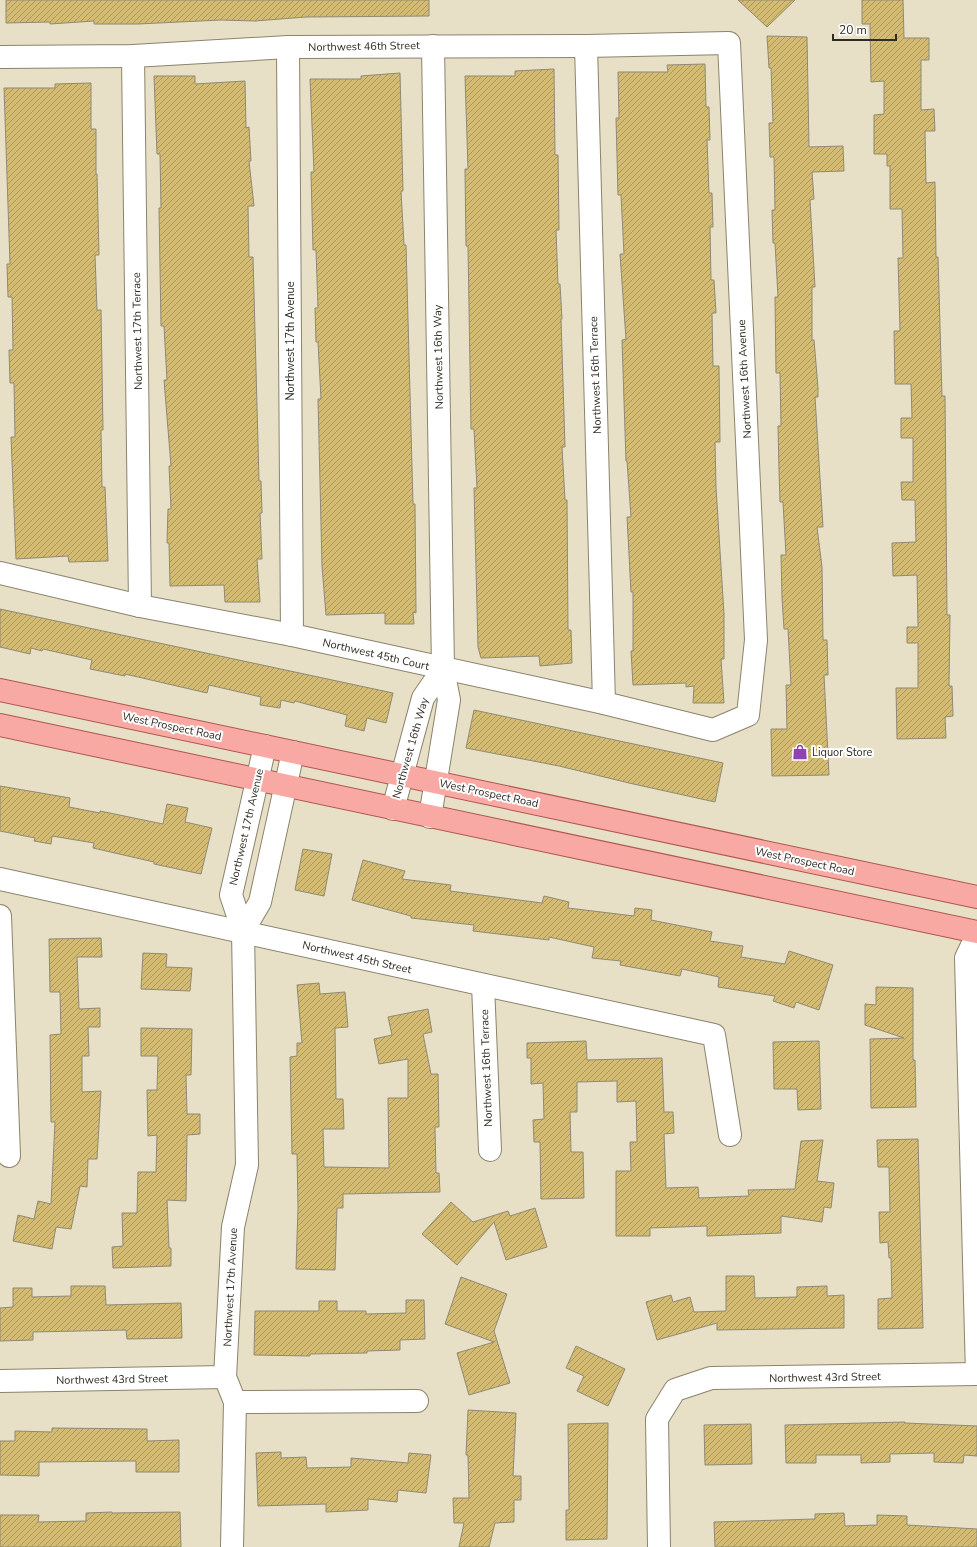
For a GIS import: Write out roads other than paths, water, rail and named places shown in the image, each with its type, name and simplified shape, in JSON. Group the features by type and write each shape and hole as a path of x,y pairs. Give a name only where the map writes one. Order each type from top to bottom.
{"main road":[{"name":"West Prospect Road","path":"0,690 977,897"},
{"path":"0,725 977,933"}],"street":[{"name":"Northwest 46th Street","path":"0,57 133,56 288,47 586,46 729,43"},
{"name":"Northwest 16th Avenue","path":"729,43 756,640 748,715"},
{"name":"Northwest 16th Way","path":"430,817 449,700 443,669 433,46"},
{"name":"Northwest 16th Terrace","path":"586,46 604,704"},
{"name":"Northwest 17th Avenue","path":"288,47 292,635"},
{"name":"Northwest 17th Terrace","path":"133,56 140,606"},
{"name":"Northwest 45th Court","path":"0,573 140,606 292,635 604,704 713,730 748,715"},
{"name":"Northwest 16th Way","path":"393,809 423,698 443,669"},
{"name":"Northwest 17th Avenue","path":"232,1547 235,1402 225,1377 233,1227 247,1165 243,931 231,895 264,746"},
{"path":"243,931 260,902 293,752"},
{"name":"Northwest 45th Street","path":"0,879 714,1035 730,1135"},
{"path":"0,916 9,1156"},
{"path":"977,933 966,958 977,1374"},
{"name":"Northwest 16th Terrace","path":"483,985 490,1150"},
{"name":"Northwest 43rd Street","path":"659,1547 657,1419 675,1390 711,1378 977,1374"},
{"name":"Northwest 43rd Street","path":"0,1381 225,1377"},
{"path":"235,1402 417,1401"}],"place":[{"name":"Liquor Store","path":"800,752"}]}
